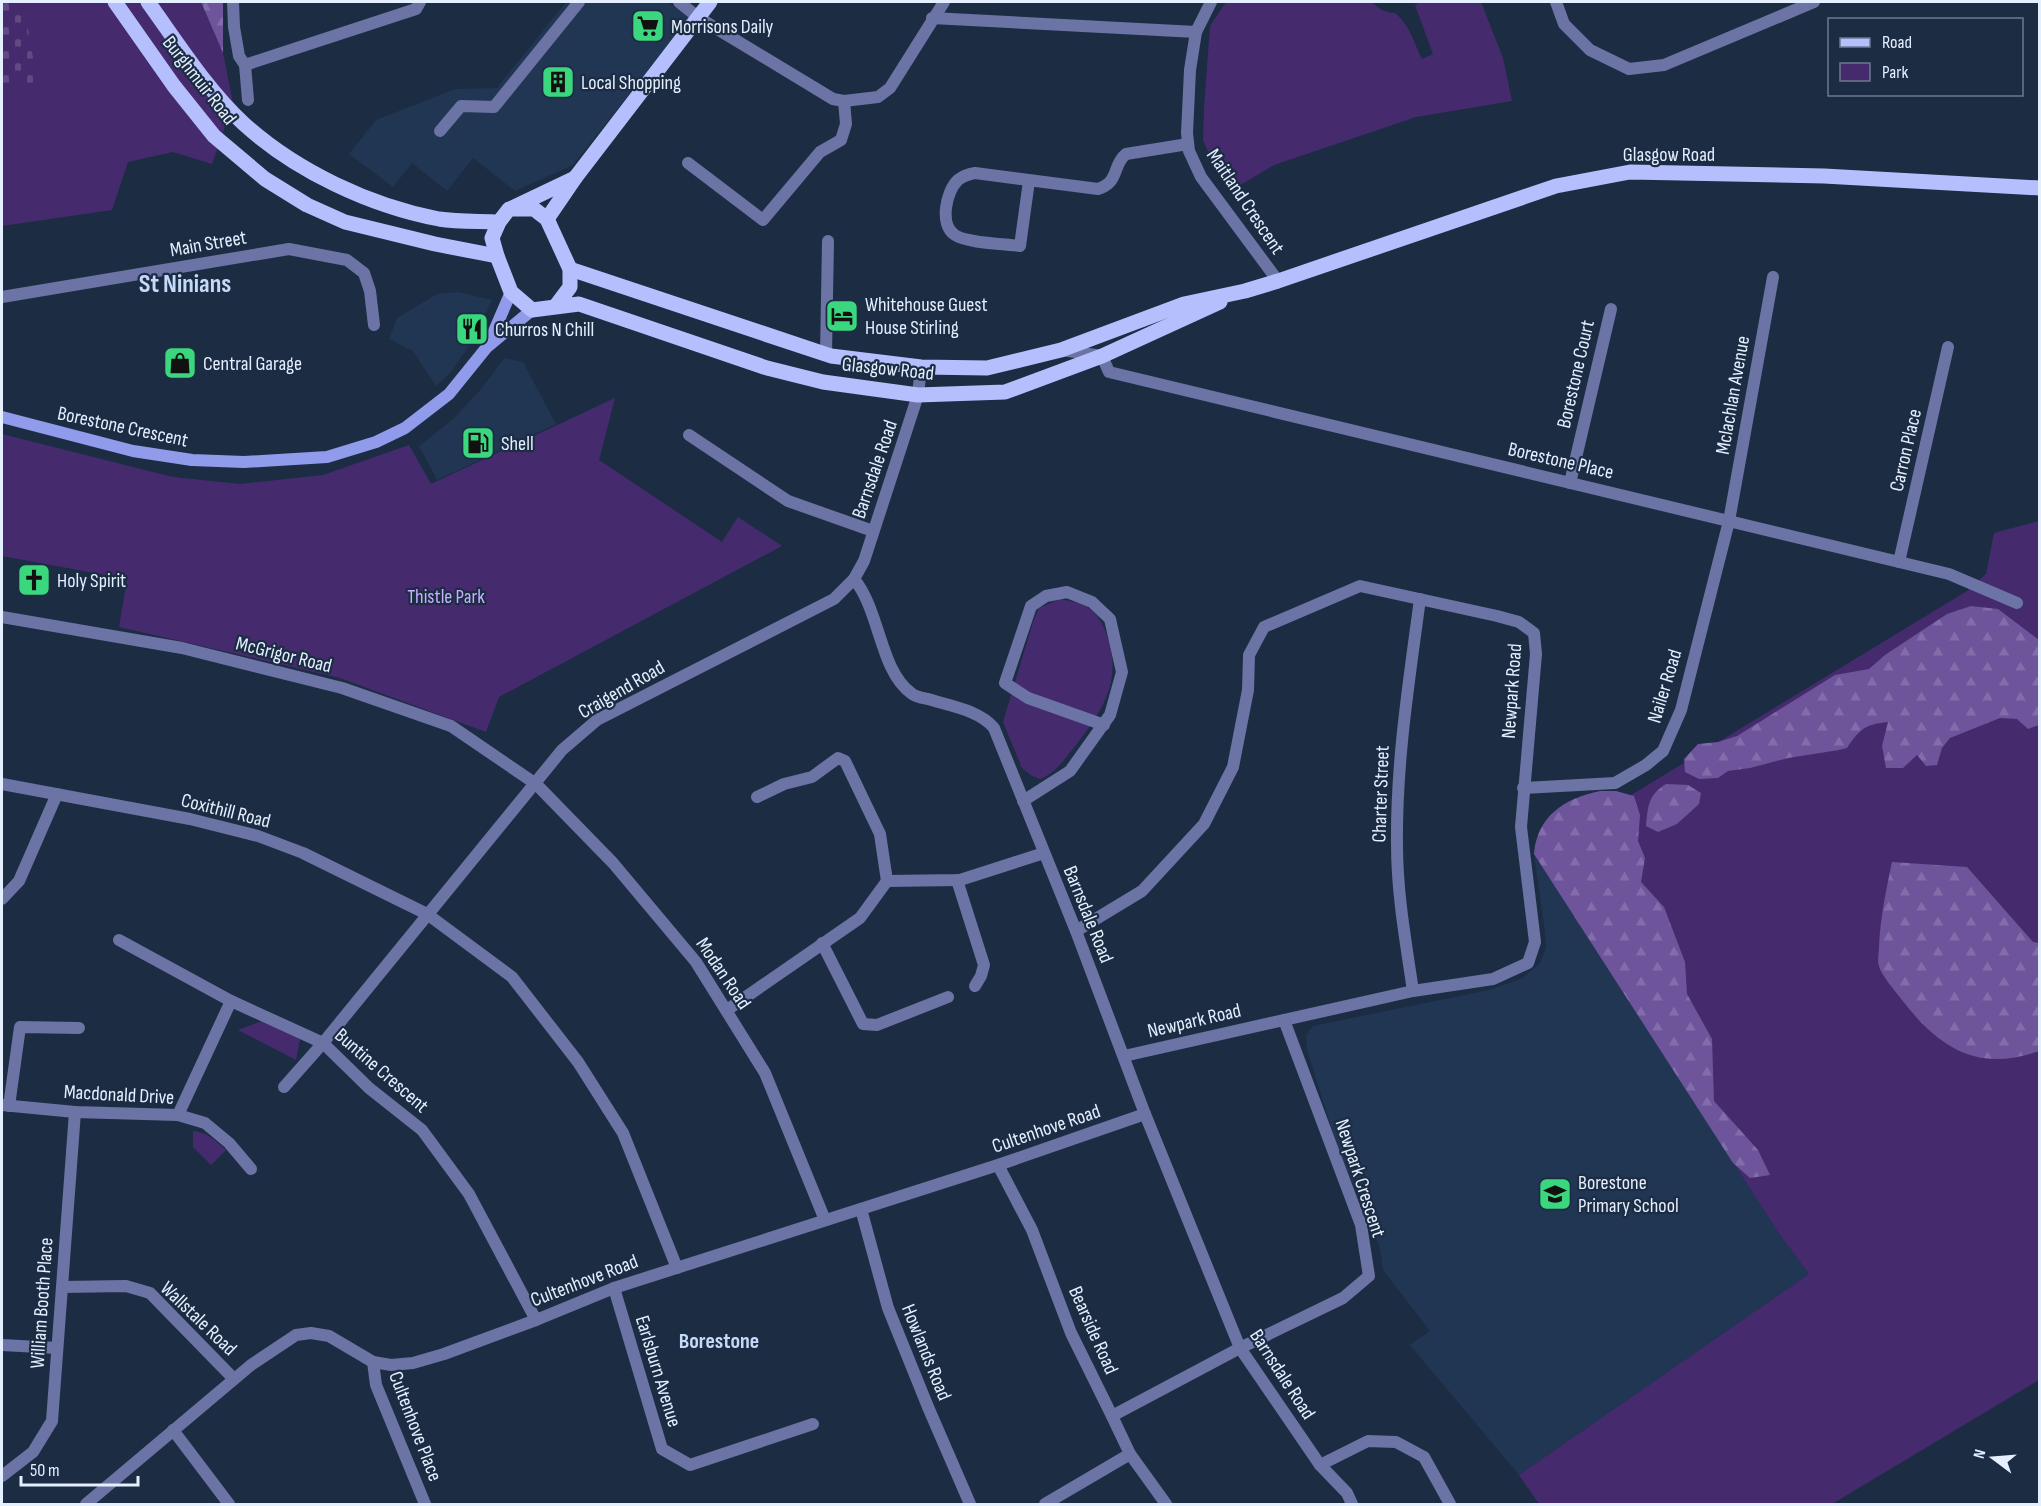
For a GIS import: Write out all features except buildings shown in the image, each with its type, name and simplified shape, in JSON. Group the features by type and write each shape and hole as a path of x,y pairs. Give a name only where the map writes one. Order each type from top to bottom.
{"main road":[{"name":"Burghmuir Road","path":"115,2 174,86 214,136 265,179 307,205 345,222 435,244 497,256"},
{"name":"Burghmuir Road","path":"148,2 216,93 244,124 280,151 329,182 360,196 441,219 499,222"},
{"path":"547,219 575,178 710,2"},
{"name":"Glasgow Road","path":"570,269 826,355 921,367 987,368 1061,350 1184,304 1245,291 1278,281 1556,186 1630,172 1824,176 2040,188"},
{"path":"508,209 534,209 547,219 570,269 570,287 555,307 532,310 511,292 492,238 508,209 575,178"},
{"name":"Glasgow Road","path":"555,307 579,304 767,368 823,382 918,395 1005,392 1102,356 1245,291"},
{"name":"Borestone Crescent","path":"487,347 511,292"},
{"name":"Borestone Crescent","path":"2,417 133,451 192,460 244,462 327,457 376,442 405,428 449,394 487,347 532,310"}],"street":[{"path":"233,2 234,27 239,56 244,65 248,100"},
{"path":"244,65 416,9 420,2"},
{"path":"440,131 461,106 494,107 579,2"},
{"path":"679,2 699,18 833,99 844,101 878,97 890,88 944,2"},
{"name":"Maitland Crescent","path":"1211,2 1196,32 1190,70 1187,134 1189,151 1201,177 1278,281"},
{"path":"1556,2 1564,24 1590,50 1629,69 1664,65 1814,2"},
{"path":"933,18 1196,32"},
{"path":"688,163 763,220 820,152 841,140 846,124 844,101"},
{"path":"1029,181 1020,246 964,239 955,235 948,228 946,218 950,192 953,185 964,176 975,173 1098,189 1113,180 1121,158 1126,154 1188,144"},
{"path":"826,355 828,241"},
{"name":"Main Street","path":"2,297 289,249 347,260 364,273 370,291 374,325"},
{"name":"Mclachlan Avenue","path":"1729,521 1773,277"},
{"name":"Borestone Court","path":"1570,483 1611,309"},
{"name":"Carron Place","path":"1899,562 1948,347"},
{"path":"1061,350 1102,356"},
{"name":"Borestone Place","path":"1102,356 1109,372 1949,574 2017,603"},
{"name":"Barnsdale Road","path":"921,367 918,395 900,454 864,561 854,579 869,603 894,674 911,694 968,711 989,722 994,728 1076,931 1145,1114 1240,1347 1320,1465 1347,1493 1352,1504"},
{"path":"689,435 788,501 873,531"},
{"name":"Nailer Road","path":"1523,788 1615,783 1646,765 1663,751 1681,710 1729,521"},
{"name":"Craigend Road","path":"284,1087 323,1043 562,750 597,720 834,599 854,579"},
{"name":"Newpark Road","path":"1076,931 1142,891 1203,824 1233,767 1248,690 1249,655 1264,627 1360,586 1519,622 1534,633 1536,654 1521,827 1535,942 1528,963 1493,979 1413,991 1124,1056"},
{"path":"1023,801 1070,771 1104,725 1110,715 1122,672 1110,619 1092,602 1067,592 1046,596 1031,606 1005,683 1028,698 1104,725"},
{"name":"Charter Street","path":"1413,991 1403,920 1397,847 1400,743 1420,599"},
{"name":"McGrigor Road","path":"2,617 182,648 342,688 451,726 536,784"},
{"path":"727,1010 860,918 887,881 880,834 845,761 838,758 812,777 784,784 757,797"},
{"name":"Coxithill Road","path":"2,784 190,819 258,836 303,853 427,914 512,977 578,1062 623,1133 677,1268"},
{"name":"Modan Road","path":"536,784 613,863 696,962 765,1073 825,1220"},
{"path":"2,898 19,881 57,794"},
{"path":"887,881 957,880 1044,853"},
{"path":"957,880 984,965 975,986"},
{"name":"Buntine Crescent","path":"119,940 231,1001 323,1043 369,1088 422,1131 469,1194 536,1320"},
{"path":"822,943 863,1024 877,1025 948,997"},
{"path":"178,1115 231,1001"},
{"name":"Newpark Crescent","path":"1112,1416 1240,1347 1343,1298 1369,1276 1361,1225 1284,1020"},
{"path":"5,1106 20,1027 79,1028"},
{"name":"Macdonald Drive","path":"5,1106 75,1112 178,1115 206,1123 229,1143 251,1169"},
{"name":"William Booth Place","path":"2,1476 33,1452 52,1421 75,1112"},
{"name":"Cultenhove Road","path":"86,1504 251,1365 296,1335 311,1333 329,1336 373,1362 391,1365 413,1364 536,1320 614,1288 998,1165 1145,1114"},
{"name":"Bearside Road","path":"998,1165 1032,1230 1071,1333 1130,1454 1166,1504"},
{"name":"Howlands Road","path":"861,1209 888,1308 970,1504"},
{"name":"Wallstale Road","path":"62,1287 126,1286 150,1293 234,1379"},
{"name":"Earlsburn Avenue","path":"614,1288 662,1449 690,1466 813,1425"},
{"path":"2,1345 57,1348"},
{"name":"Cultenhove Place","path":"373,1362 376,1385 425,1504"},
{"path":"173,1430 228,1504"},
{"path":"1320,1465 1368,1441 1396,1442 1425,1457 1450,1504"},
{"path":"1046,1504 1130,1454"}],"shaded area":[{"path":"566,2 668,2 690,18 573,165 515,191 473,158 447,191 412,163 393,187 349,154 376,120 455,89 497,88"},
{"path":"457,292 492,300 473,340 450,373 436,386 413,351 389,339 397,318 437,294"},
{"path":"504,358 523,362 556,424 437,480 419,446 452,420 482,388"},
{"name":"Borestone Primary School","path":"1534,854 1780,1235 1809,1274 1519,1475 1410,1345 1430,1331 1383,1270 1380,1248 1339,1152 1307,1050 1306,1035 1313,1026 1489,990 1523,978 1540,963 1546,948"}],"green space":[{"path":"2,2 23,2 38,85 2,87"},
{"path":"23,2 201,2 223,53 233,103 212,164 173,152 128,162 112,210 2,226 2,87 37,84"},
{"path":"201,2 223,2 223,53"},
{"path":"1226,2 1372,2 1382,10 1395,13 1400,18 1408,29 1422,59 1433,54 1415,5 1420,2 1481,2 1503,58 1512,101 1416,117 1274,165 1232,190 1210,156 1203,140 1210,26"},
{"name":"Thistle Park","path":"615,398 599,460 722,542 738,517 782,546 499,697 486,732 340,678 119,627 127,579 2,556 2,434 173,477 240,484 323,475 409,445 431,484"},
{"path":"2039,521 2039,1380 1832,1504 1539,1504 1519,1475 1809,1274 1780,1235 1534,854 1967,591 1986,574 1994,533"},
{"path":"1060,599 1084,605 1100,620 1111,652 1113,667 1107,695 1094,720 1060,765 1040,779 1022,768 1003,722 1039,608"},
{"path":"1971,606 1998,609 2039,640 2039,725 2028,729 2017,719 2000,718 1950,738 1942,748 1937,765 1926,766 1917,755 1903,768 1886,768 1882,746 1888,722 1868,726 1855,737 1847,748 1839,750 1728,771 1718,778 1699,779 1685,772 1684,759 1698,744 1718,742 1737,736 1835,675 1869,669 1885,655 1947,614"},
{"path":"1666,784 1688,785 1701,793 1699,804 1677,824 1658,832 1646,826 1647,813 1652,797"},
{"path":"1600,791 1616,791 1634,796 1640,815 1638,841 1645,858 1641,882 1664,907 1685,962 1687,994 1712,1039 1714,1101 1758,1150 1770,1175 1750,1178 1733,1163 1534,854 1541,829 1555,811 1575,798"},
{"path":"1892,862 1967,867 2033,942 2039,943 2039,1051 1997,1059 1961,1052 1930,1031 1886,979 1880,970 1878,959 1882,915"},
{"path":"262,1021 300,1039 296,1060 238,1030"},
{"path":"193,1131 207,1135 226,1150 211,1165 193,1147"}],"place":[{"name":"Morrisons Daily","path":"648,26"},
{"name":"Local Shopping","path":"558,82"},
{"name":"Whitehouse Guest House Stirling","path":"842,316"},
{"name":"Churros N Chill","path":"472,329"},
{"name":"Central Garage","path":"180,363"},
{"name":"Shell","path":"478,443"},
{"name":"Holy Spirit","path":"34,580"},
{"name":"Borestone Primary School","path":"1555,1194"}],"district":[{"name":"St Ninians","path":"185,283"},
{"name":"Borestone","path":"719,1340"}]}
